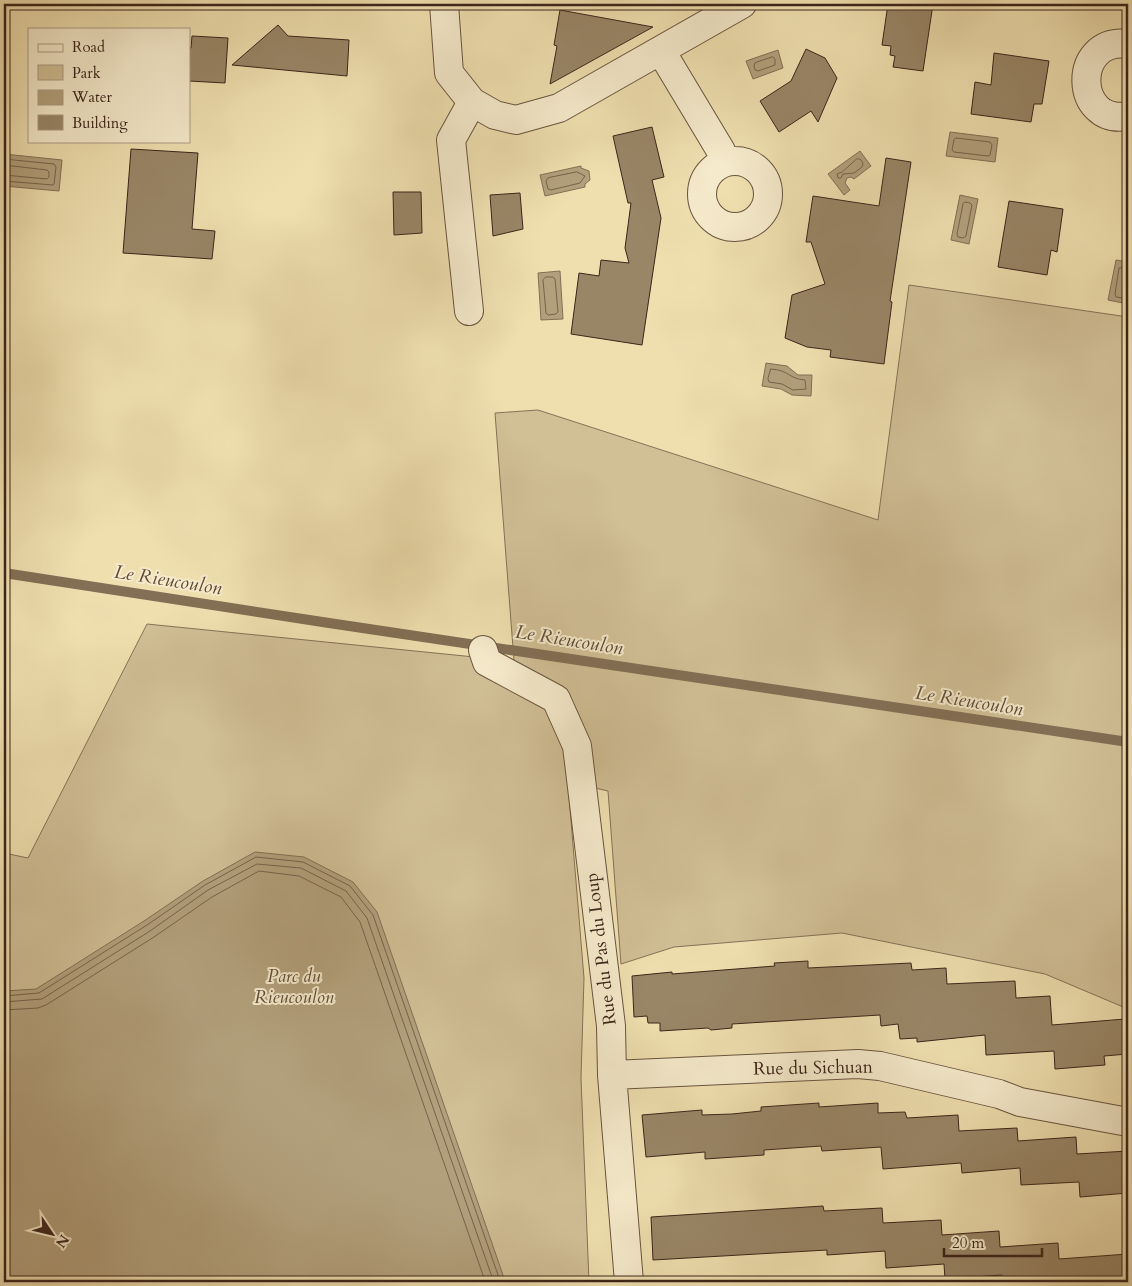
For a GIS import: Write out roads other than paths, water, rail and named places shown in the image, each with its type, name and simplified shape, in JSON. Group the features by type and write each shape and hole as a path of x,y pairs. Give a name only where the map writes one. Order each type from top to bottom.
{"street":[{"path":"444,4 449,73 472,102 496,115 516,120 559,108 742,4"},
{"path":"1128,44 1121,43 1108,46 1098,53 1090,62 1086,75 1086,88 1091,100 1099,109 1110,115 1128,116"},
{"path":"661,51 721,151 723,163"},
{"path":"469,311 451,140 472,102"},
{"name":"Rue du Pas du Loup","path":"485,656 556,699 577,746 611,1026 612,1075 630,1282"},
{"name":"Rue du Sichuan","path":"612,1075 858,1064 880,1066 999,1094 1020,1102 1128,1122"}],"water":[{"path":"778,50 783,68 753,79 746,61"},
{"path":"950,132 998,138 995,162 946,156"},
{"path":"860,151 871,166 854,179 851,177 847,178 845,183 850,190 844,195 828,174"},
{"path":"4,154 62,160 59,191 4,186"},
{"path":"581,166 581,168 589,171 590,180 585,184 585,187 545,196 540,175"},
{"path":"960,195 978,199 969,244 951,240"},
{"path":"1116,260 1128,262 1128,304 1108,300"},
{"path":"560,271 563,319 541,320 538,273"},
{"path":"766,363 787,366 798,375 812,375 811,396 792,395 781,389 762,386"},
{"path":"255,852 304,857 353,882 377,912 503,1275 503,1282 4,1282 4,991 36,989 144,921 203,881"}],"waterway":[{"name":"Le Rieucoulon","path":"4,573 1128,742"}],"park label":[{"name":"Parc du Rieucoulon","path":"294,986"}]}
